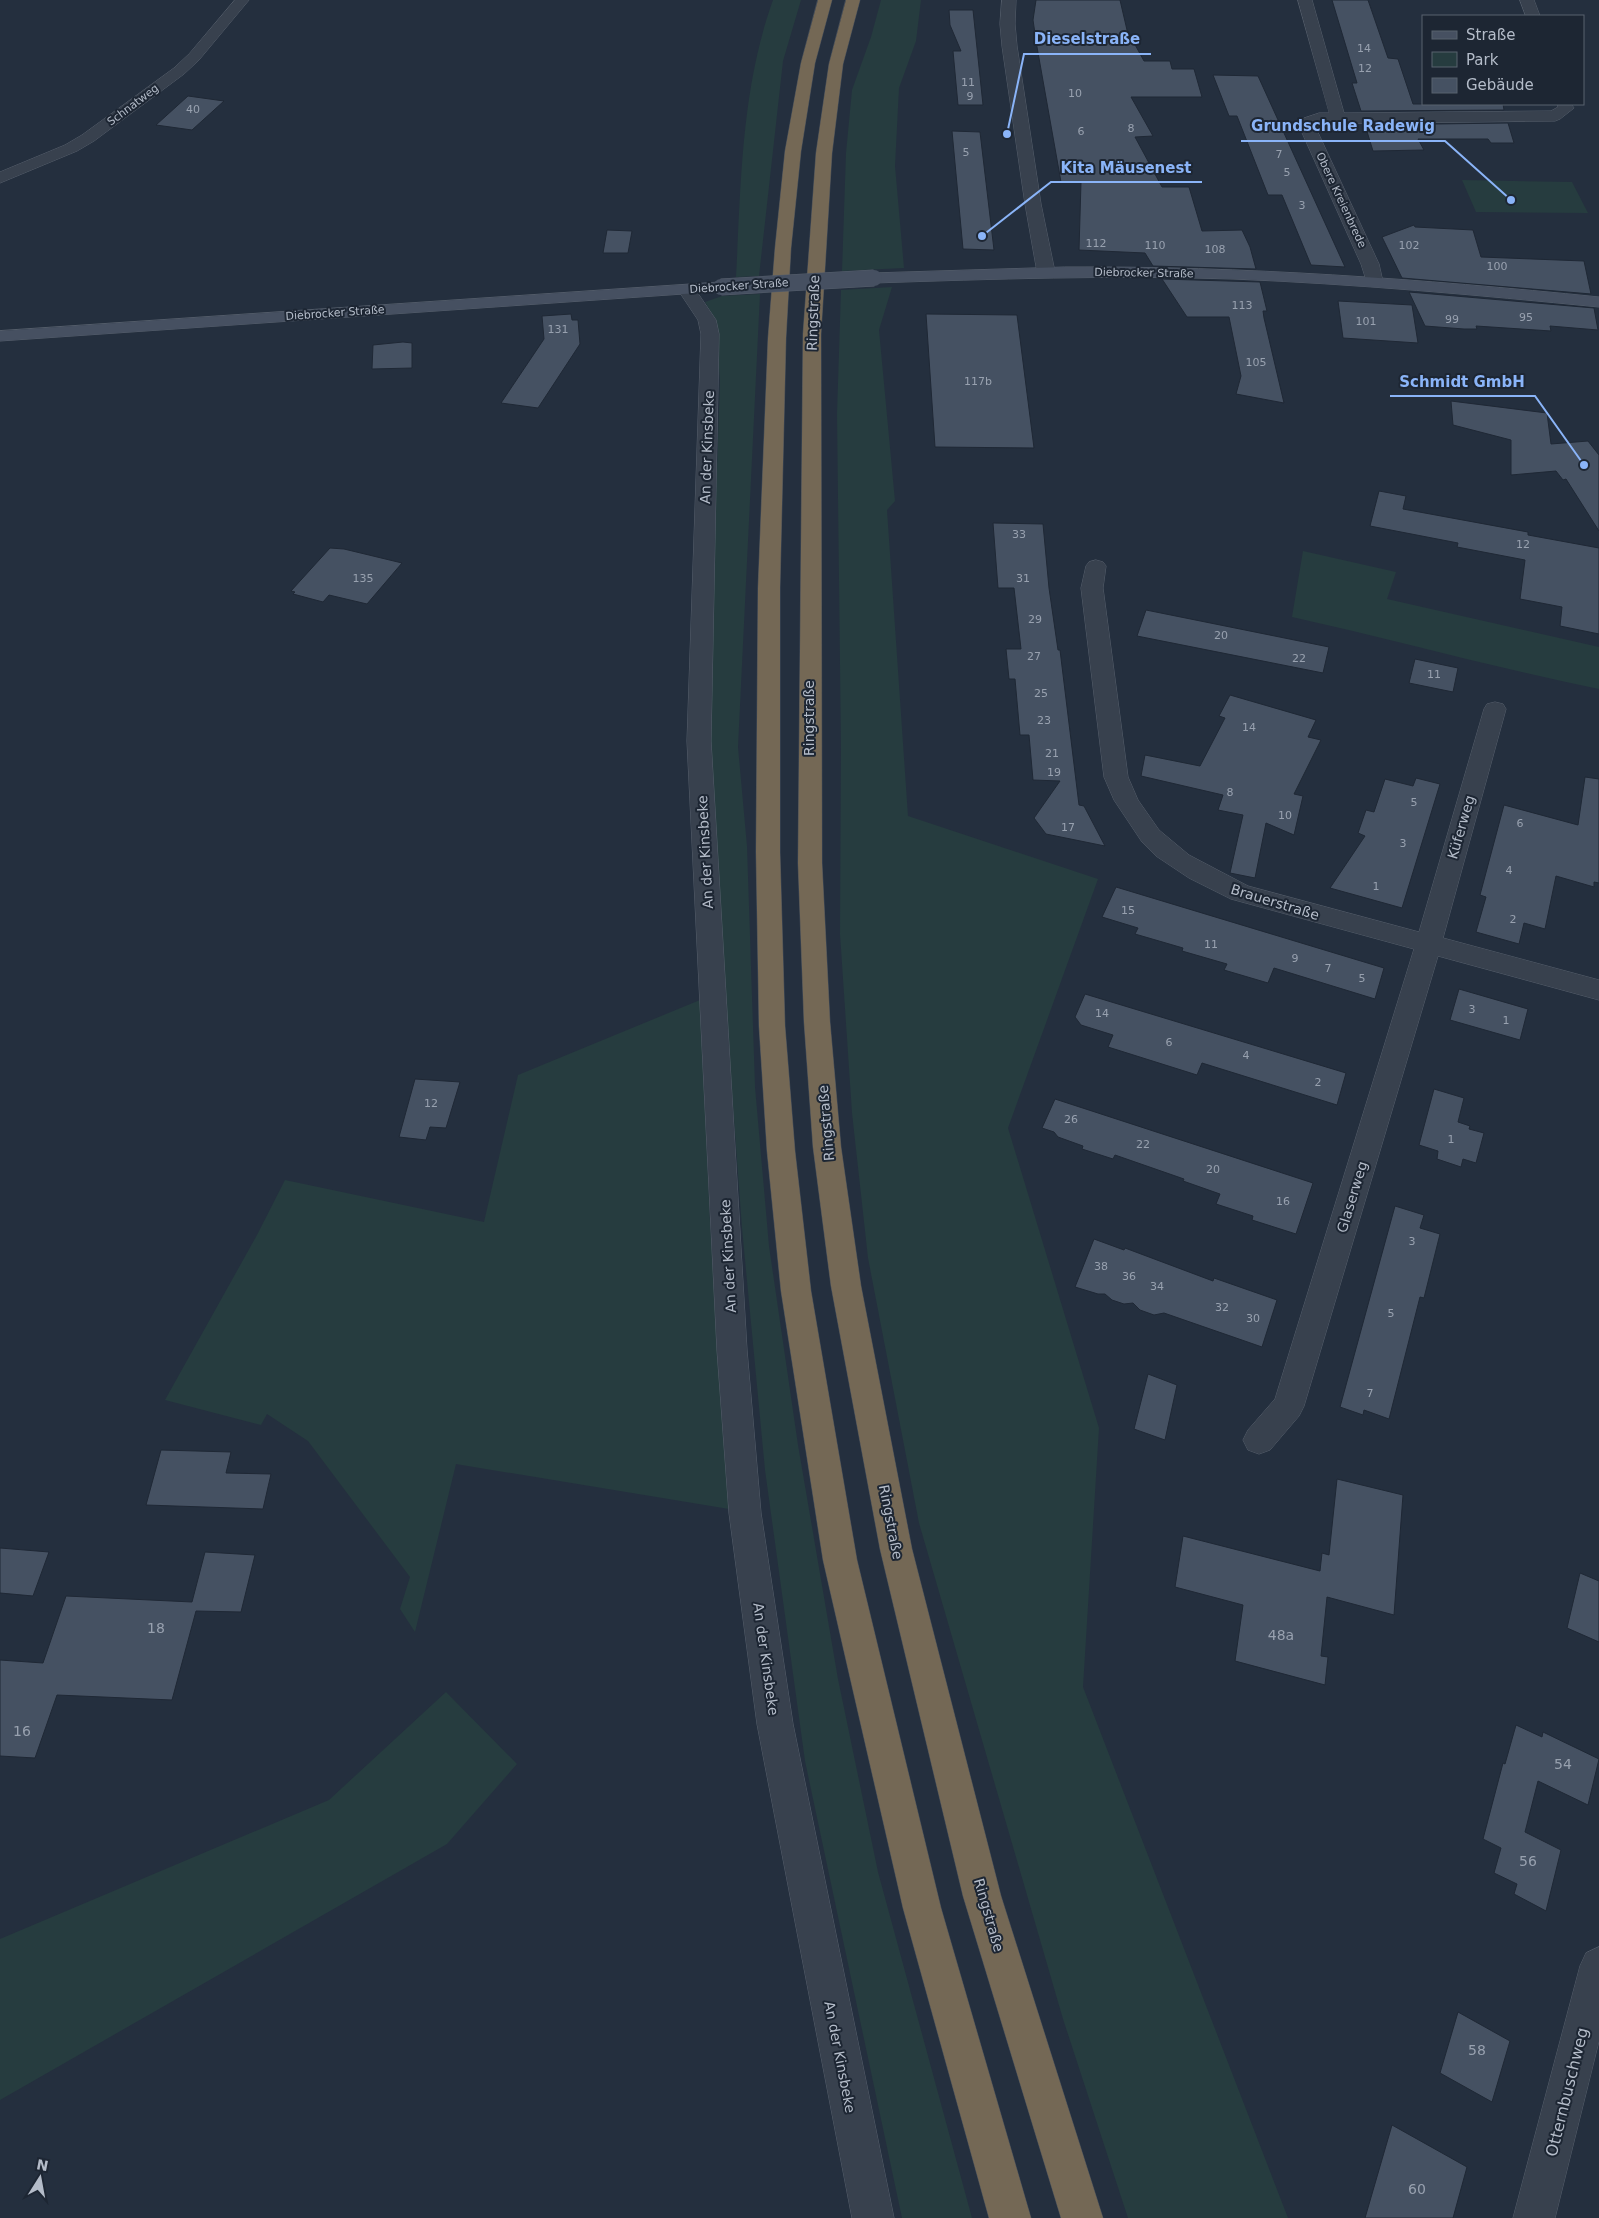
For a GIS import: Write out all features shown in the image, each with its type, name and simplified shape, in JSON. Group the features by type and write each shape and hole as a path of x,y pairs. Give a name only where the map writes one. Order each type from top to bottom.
{"highway":[{"path":"825,0 808,63 794,151 783,248 777,338 769,588 768,852 772,1026 780,1151 796,1291 840,1560 922,1908 1010,2218"},
{"name":"Ringstraße","path":"852,0 836,64 824,153 812,334 810,863 817,1022 827,1147 846,1286 896,1549 982,1896 1082,2218"}],"main road":[{"name":"Diebrocker Straße","path":"0,336 721,287 874,278 1046,272 1182,273 1374,282 1599,302"}],"street":[{"name":"Schnatweg","path":"0,178 71,148 88,138 179,71 194,57 242,0"},
{"path":"1009,0 1006,22 1010,54 1029,188 1046,272"},
{"path":"1305,0 1338,118 1555,116 1566,108 1564,105"},
{"path":"1527,0 1533,15"},
{"name":"Obere Kreienbrede","path":"1338,118 1319,118 1309,121 1307,126 1370,264 1374,282"},
{"name":"An der Kinsbeke","path":"687,290 707,320 710,334 698,742 732,1350 745,1513 775,1724 873,2218"},
{"name":"Brauerstraße","path":"1096,566 1092,588 1116,777 1126,802 1142,828 1163,850 1188,867 1240,893 1599,990"},
{"name":"Küferweg","path":"1428,945 1495,710"},
{"name":"Glaserweg","path":"1259,1440 1288,1406 1428,945"},
{"name":"Otternbuschweg","path":"1534,2218 1599,1966"}],"green space":[{"path":"773,0 801,0 783,61 759,276 736,277 744,137 754,68"},
{"path":"881,0 921,0 916,41 899,88 895,166 904,268 842,271 846,153 852,90 871,37"},
{"path":"1462,180 1572,182 1588,213 1476,212"},
{"path":"892,287 879,330 895,501 887,510 908,816 1098,879 1008,1128 1099,1428 1083,1687 1288,2218 1128,2218 1063,2019 919,1523 868,1258 852,1113 840,934 841,747 837,414 841,290"},
{"path":"760,294 738,747 747,846 755,1087 769,1246 798,1445 838,1679 878,1872 972,2218 902,2218 805,1761 765,1470 742,1228 708,736 720,381 715,319 705,302 722,296"},
{"path":"1303,551 1396,572 1387,599 1599,647 1599,689 1292,617"},
{"path":"700,1000 710,1222 729,1509 456,1464 415,1632 400,1609 410,1577 308,1441 267,1414 261,1425 165,1400 257,1235 285,1180 484,1222 518,1075"},
{"path":"446,1692 517,1764 447,1844 0,2100 0,1939 329,1800"}],"building":[{"path":"1036,0 1120,0 1127,30 1144,61 1170,61 1172,69 1194,69 1202,97 1131,97 1153,136 1135,137 1162,187 1189,187 1202,231 1242,230 1250,247 1256,269 1153,266 1145,253 1079,250 1081,182 1061,182 1033,20"},
{"path":"1332,0 1368,0 1388,58 1398,59 1413,104 1503,105 1504,110 1361,111 1352,83 1357,83"},
{"path":"949,10 973,10 983,105 958,105 953,51 961,51 950,25"},
{"path":"1213,75 1258,76 1345,267 1311,265 1282,195 1268,195 1237,116 1229,116"},
{"path":"188,96 224,101 192,130 156,125"},
{"path":"1508,123 1514,143 1491,143 1488,139 1418,139 1424,150 1373,151 1365,125"},
{"path":"952,131 980,132 994,250 963,249"},
{"path":"1414,225 1415,227 1473,230 1481,257 1584,261 1591,294 1402,278 1382,237"},
{"path":"607,230 632,231 628,253 603,253"},
{"path":"1162,279 1260,282 1267,311 1263,311 1264,318 1284,403 1236,394 1241,376 1229,317 1187,317"},
{"path":"1409,292 1594,308 1598,330 1550,326 1551,331 1476,326 1477,329 1425,326"},
{"path":"1338,301 1412,305 1418,343 1343,338"},
{"path":"571,314 572,320 578,320 580,344 538,408 501,403 544,339 542,316"},
{"path":"926,314 1017,315 1034,448 935,447"},
{"path":"412,343 412,368 372,369 373,345"},
{"path":"1451,401 1547,413 1551,444 1588,441 1599,455 1599,531 1566,479 1563,480 1556,471 1511,475 1511,440 1453,425"},
{"path":"1379,491 1406,496 1403,509 1528,532 1528,535 1599,548 1599,634 1560,626 1562,607 1520,599 1525,560 1457,547 1458,543 1370,526"},
{"path":"993,523 1043,524 1049,588 1058,650 1060,650 1079,805 1084,806 1105,846 1046,834 1034,818 1060,781 1033,780 1029,735 1020,735 1015,679 1009,679 1006,649 1021,649 1014,588 998,588"},
{"path":"330,548 344,549 402,563 367,604 329,595 323,602 293,594 295,592 291,591"},
{"path":"1146,610 1329,647 1323,673 1137,636"},
{"path":"1415,659 1458,668 1453,692 1409,683"},
{"path":"1230,695 1316,720 1308,737 1321,740 1294,794 1303,796 1294,835 1266,823 1255,878 1230,873 1243,815 1218,810 1223,795 1141,776 1145,755 1200,766 1225,718 1219,716"},
{"path":"1585,777 1599,779 1599,883 1594,882 1594,887 1556,876 1545,929 1524,923 1519,944 1476,932 1486,897 1480,895 1504,805 1578,825"},
{"path":"1416,778 1440,784 1402,908 1330,888 1365,836 1358,833 1366,810 1374,812 1385,779 1413,786"},
{"path":"1116,887 1384,968 1375,999 1274,968 1268,983 1224,970 1227,964 1182,951 1183,948 1135,934 1138,928 1102,917"},
{"path":"1459,989 1528,1009 1520,1040 1450,1020"},
{"path":"1085,994 1346,1073 1337,1105 1202,1063 1197,1075 1108,1047 1113,1035 1081,1025 1075,1017"},
{"path":"415,1079 460,1082 446,1128 430,1127 426,1140 399,1137"},
{"path":"1434,1089 1464,1098 1458,1122 1470,1126 1469,1129 1484,1133 1476,1163 1463,1159 1461,1167 1437,1159 1438,1151 1419,1145"},
{"path":"1055,1099 1313,1183 1296,1234 1252,1220 1253,1216 1216,1204 1220,1194 1183,1181 1184,1179 1115,1155 1113,1159 1082,1149 1083,1146 1058,1137 1054,1132 1042,1128"},
{"path":"1395,1206 1424,1215 1420,1228 1440,1234 1424,1298 1420,1297 1389,1419 1364,1410 1363,1415 1340,1407"},
{"path":"1094,1239 1124,1250 1125,1248 1213,1281 1214,1278 1277,1300 1262,1347 1164,1313 1154,1315 1140,1310 1133,1303 1124,1304 1112,1300 1105,1294 1098,1294 1075,1287"},
{"path":"1148,1374 1177,1385 1165,1440 1134,1429"},
{"path":"161,1450 231,1452 226,1473 271,1474 263,1509 146,1505"},
{"path":"1337,1479 1403,1495 1394,1615 1327,1597 1321,1656 1328,1657 1325,1685 1235,1661 1243,1605 1175,1587 1183,1536 1320,1571 1322,1553 1329,1555"},
{"path":"0,1548 49,1552 33,1596 0,1593"},
{"path":"205,1552 255,1555 241,1612 196,1611 172,1700 57,1695 35,1758 0,1756 0,1660 43,1663 66,1596 192,1602"},
{"path":"1580,1573 1599,1581 1599,1642 1567,1628"},
{"path":"1516,1725 1542,1737 1543,1732 1599,1759 1588,1805 1538,1781 1525,1832 1561,1850 1546,1911 1514,1894 1517,1884 1494,1873 1501,1848 1483,1839 1503,1763 1505,1764"},
{"path":"1458,2012 1510,2041 1492,2102 1440,2073"},
{"path":"1392,2125 1467,2167 1453,2218 1365,2218"}],"place":[{"name":"Dieselstraße","path":"1007,134"},
{"name":"Grundschule Radewig","path":"1511,200"},
{"name":"Kita Mäusenest","path":"982,236"},
{"name":"Schmidt GmbH","path":"1584,465"}]}
